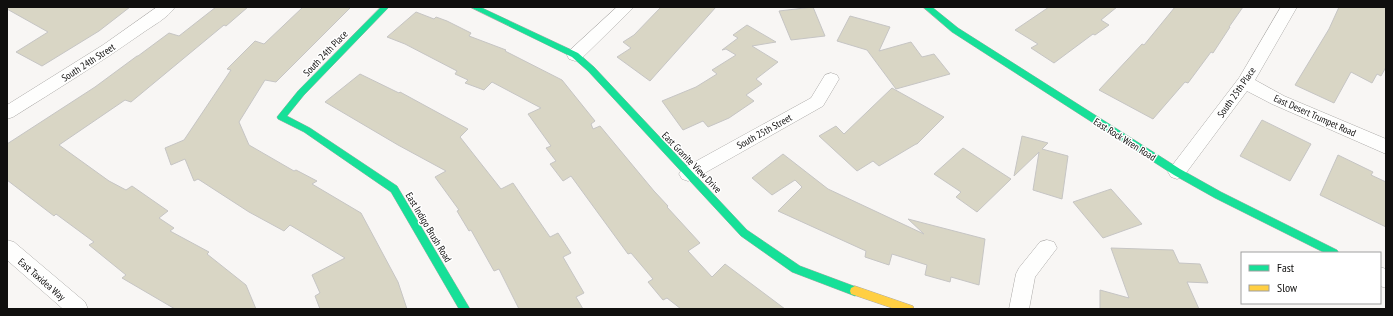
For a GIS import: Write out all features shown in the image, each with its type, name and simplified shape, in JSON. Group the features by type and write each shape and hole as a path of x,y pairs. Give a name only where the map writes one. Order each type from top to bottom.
{"street":[{"name":"South 24th Street","path":"7,113 105,51 167,7"},
{"name":"South 24th Place","path":"281,117 301,93 385,7"},
{"name":"East Granite View Drive","path":"474,7 575,55 591,70 744,233 796,269 844,288 909,309"},
{"path":"575,55 626,7"},
{"name":"East Rock Wren Road","path":"927,7 955,30 1177,172 1218,195 1332,252"},
{"name":"South 25th Place","path":"1177,172 1245,82 1289,7"},
{"name":"South 25th Street","path":"688,174 817,102 831,78"},
{"name":"East Desert Trumpet Road","path":"1245,82 1278,100 1386,147"},
{"name":"East Indigo Brush Road","path":"281,117 307,130 394,189 465,309"},
{"name":"East Taxidea Way","path":"7,248 78,309"},
{"path":"1019,309 1026,274 1048,248"}],"building":[{"path":"7,7 130,7 99,31 42,66 16,52 48,32 7,9"},
{"path":"216,7 248,7 131,102 125,100 59,145 109,181 126,190 132,186 168,211 159,218 174,228 170,231 209,252 207,254 246,285 256,309 175,309 122,278 126,275 89,245 94,242 56,214 54,216 7,180 7,144 95,87 169,33 179,36"},
{"path":"303,7 351,7 276,82 265,80 239,122 249,145 294,171 296,170 317,181 312,184 361,213 398,282 407,309 320,309 315,296 320,293 312,275 345,258 290,225 284,231 249,212 198,179 194,181 185,159 171,165 165,148 184,140 231,70 227,69 255,41 264,44"},
{"path":"661,7 716,7 650,81 617,57 631,48 623,42 634,35"},
{"path":"813,7 825,36 791,40 779,11"},
{"path":"1049,7 1117,7 1101,20 1109,25 1095,35 1093,34 1054,63 1031,48 1038,44 1015,30"},
{"path":"1175,7 1243,7 1213,53 1211,52 1188,83 1185,82 1153,119 1099,90 1142,44 1144,45"},
{"path":"1339,7 1386,7 1386,67 1381,76 1377,74 1372,83 1351,72 1334,103 1295,85 1329,29"},
{"path":"416,12 434,19 436,17 447,21 471,33 469,36 506,50 505,51 562,80 595,121 591,124 593,129 600,126 668,206 667,207 700,243 688,251 712,277 725,264 785,309 681,309 667,298 663,300 648,282 653,279 631,253 628,254 571,176 563,181 550,164 556,161 546,148 551,146 528,114 541,108 492,82 484,90 465,83 468,80 455,74 457,71 405,44 387,37"},
{"path":"850,16 890,27 879,51 911,42 922,57 934,54 950,74 896,89 867,50 837,41"},
{"path":"747,25 776,42 752,46 778,62 756,79 762,84 746,95 754,101 729,118 708,127 703,121 683,130 662,101 696,87 717,74 712,70 736,55 726,49 722,50 738,38 733,35"},
{"path":"360,74 399,93 400,92 468,129 460,137 501,189 513,183 550,237 558,233 571,253 563,257 584,293 576,297 583,309 519,309 499,269 494,271 471,230 469,231 457,211 459,210 435,177 446,171 325,102"},
{"path":"892,88 944,117 917,144 879,166 873,161 857,171 819,136 836,126 844,134"},
{"path":"1262,120 1311,144 1290,181 1240,156"},
{"path":"1022,136 1048,143 1042,149 1068,156 1062,199 1033,190 1039,152 1014,176"},
{"path":"963,148 1011,179 977,212 956,197 961,192 934,174"},
{"path":"783,154 828,189 924,234 908,219 985,239 979,285 951,277 950,282 925,275 927,265 892,254 889,265 865,257 866,251 778,211 802,187 795,180 772,195 752,178"},
{"path":"1338,155 1373,172 1371,175 1386,182 1386,227 1320,195"},
{"path":"1111,189 1142,224 1103,238 1073,202"},
{"path":"1111,248 1173,250 1179,263 1200,264 1208,283 1187,282 1199,309 1100,309 1100,290 1129,298"}],"traffic: fast":[{"path":"385,7 301,93 281,117 307,130 394,189 465,309"},
{"path":"474,7 575,55 591,69 744,233 796,269 855,291"},
{"path":"927,7 955,30 1177,172 1218,195 1332,252"}],"traffic: slow":[{"path":"855,291 909,309"}]}
